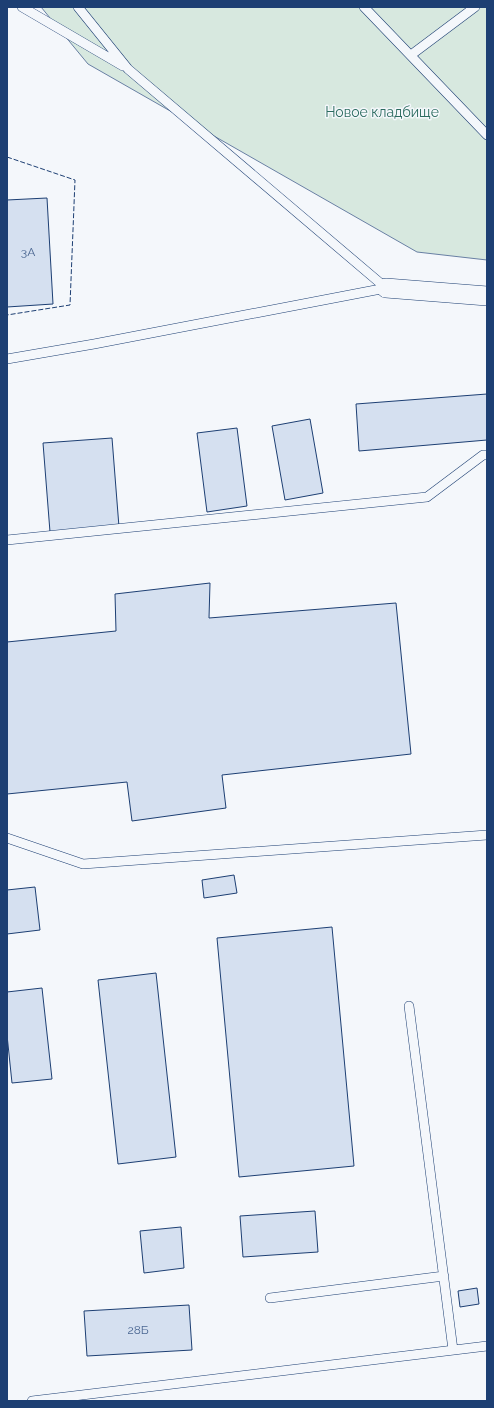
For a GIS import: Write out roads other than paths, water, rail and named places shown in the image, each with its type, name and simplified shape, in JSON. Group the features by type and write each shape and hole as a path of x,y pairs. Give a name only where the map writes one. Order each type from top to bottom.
{"street":[{"path":"386,288 487,296"}],"lane":[{"path":"22,7 128,69 386,288"},
{"path":"78,7 128,69"},
{"path":"364,7 412,55 487,135"},
{"path":"412,55 474,7"},
{"path":"7,359 94,344 386,288"},
{"path":"7,540 427,497 483,455 487,455"},
{"path":"7,838 83,864 487,835"},
{"path":"410,1006 453,1350"},
{"path":"270,1298 444,1276"},
{"path":"32,1401 487,1346"}],"park label":[{"name":"Новое кладбище","path":"382,112"}]}
